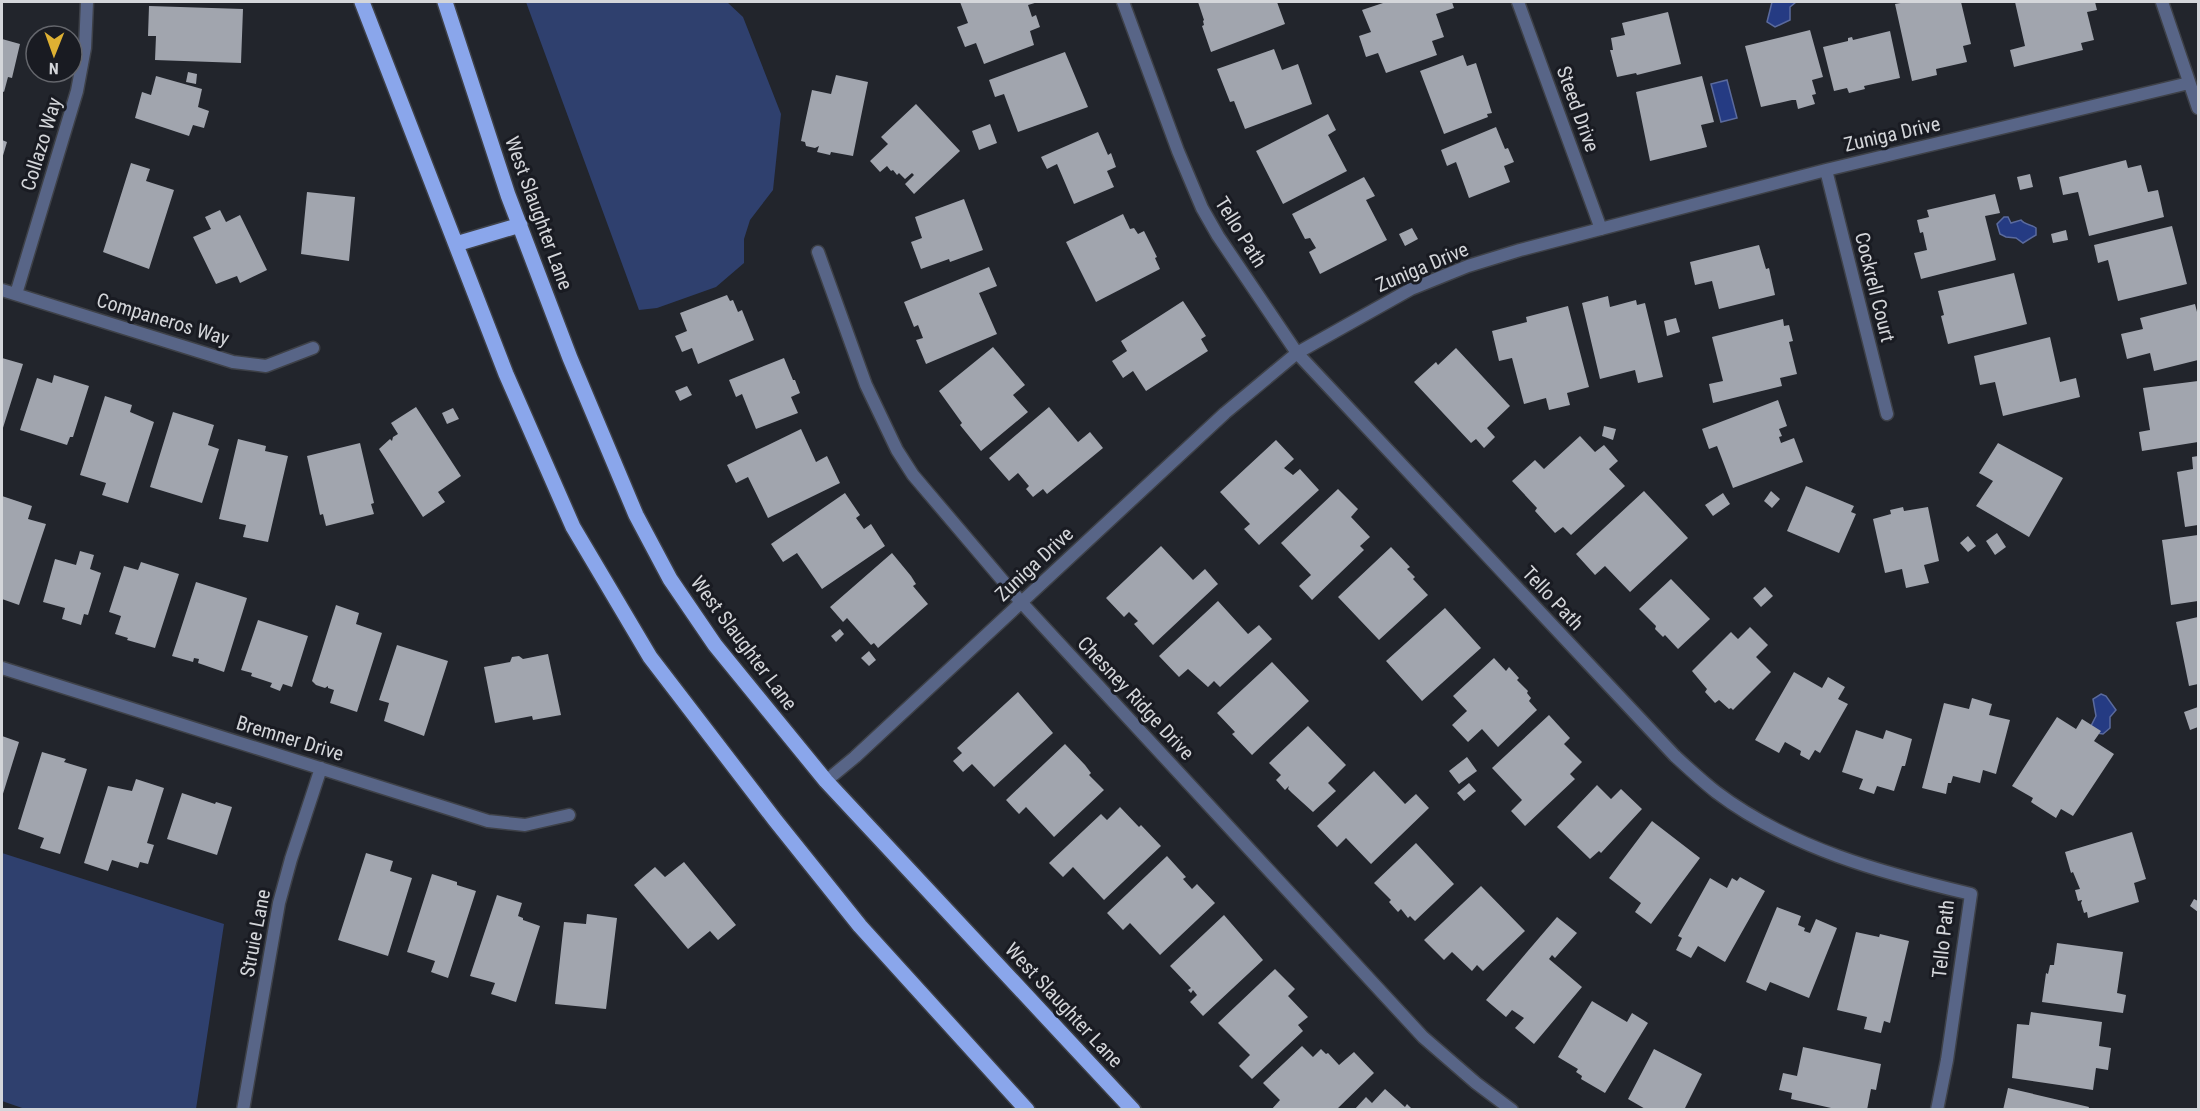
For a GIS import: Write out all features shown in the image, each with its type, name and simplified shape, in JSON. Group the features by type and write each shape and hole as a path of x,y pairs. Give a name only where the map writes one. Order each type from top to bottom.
{"main road":[{"path":"362,2 507,375 573,527 650,657 860,926 1027,1110"},
{"name":"West Slaughter Lane","path":"445,2 520,225 570,358 636,515 670,579 715,645 826,781 1133,1110"},
{"path":"456,244 520,225"}],"street":[{"name":"Collazo Way","path":"16,294 77,91 85,48 87,2"},
{"name":"Tello Path","path":"1123,2 1178,151 1202,208 1218,236 1297,353 1675,756 1717,792 1757,818 1849,861 1904,878 1971,894 1938,1110"},
{"name":"Steed Drive","path":"1518,2 1601,229"},
{"path":"2162,2 2199,108"},
{"name":"Zuniga Drive","path":"826,781 855,757 1216,421 1297,353 1411,289 1520,250 1826,170 2189,83"},
{"name":"Cockrell Court","path":"1826,170 1887,414"},
{"name":"Chesney Ridge Drive","path":"818,252 866,385 897,450 920,483 1022,602 1423,1036 1476,1083 1512,1110"},
{"name":"Companeros Way","path":"2,290 233,362 266,366 313,348"},
{"name":"Bremner Drive","path":"2,668 488,821 525,825 569,816"},
{"name":"Struie Lane","path":"243,1110 279,903 321,768"}],"shaded area":[{"path":"526,2 727,2 743,17 781,114 773,190 750,220 744,239 744,263 716,287 657,308 639,310"},
{"path":"1772,2 1796,2 1790,7 1790,20 1775,27 1767,22"},
{"path":"1727,80 1737,118 1721,122 1711,84"},
{"path":"2004,217 2008,217 2011,223 2021,220 2036,228 2036,235 2023,243 2016,238 2000,234 1997,224"},
{"path":"2101,694 2106,696 2116,710 2110,717 2110,728 2103,734 2097,733 2091,726 2096,716 2093,699"},
{"path":"2,853 224,924 196,1109 28,1110 2,1101"}],"building":[{"path":"960,2 1038,2 1028,5 1032,17 1036,15 1040,27 1030,31 1034,45 984,64 976,43 965,47 957,27 968,23"},
{"path":"1198,2 1277,2 1285,24 1211,52 1202,26 1204,20"},
{"path":"1386,2 1452,2 1454,8 1436,14 1444,37 1432,41 1437,55 1386,73 1378,53 1366,57 1359,36 1371,32 1362,10"},
{"path":"1961,2 1971,44 1963,46 1967,62 1936,69 1937,75 1912,81 1895,4"},
{"path":"2015,2 2095,2 2097,10 2087,12 2094,40 2081,43 2083,50 2014,67 2010,50 2025,46"},
{"path":"149,6 243,9 241,63 155,60 156,36 148,36"},
{"path":"1668,12 1681,64 1637,75 1636,73 1617,77 1610,50 1613,50 1611,38 1625,35 1622,23"},
{"path":"1810,30 1823,77 1812,80 1816,94 1812,95 1815,104 1798,109 1796,100 1792,100 1761,107 1745,46"},
{"path":"1890,31 1900,78 1864,86 1865,89 1849,93 1847,88 1834,91 1823,47 1848,41 1848,38 1852,37 1853,40"},
{"path":"2,39 20,44 12,78 8,77 4,92 2,91"},
{"path":"1274,49 1282,70 1298,64 1312,104 1245,129 1234,101 1230,102 1217,69"},
{"path":"1065,52 1088,107 1018,132 1004,94 995,97 989,80"},
{"path":"1463,55 1467,66 1476,63 1492,113 1487,114 1488,117 1444,134 1420,71"},
{"path":"188,72 197,74 196,84 186,82"},
{"path":"836,75 868,82 853,156 817,152 819,146 815,148 806,146 805,142 801,141 812,90 831,94"},
{"path":"156,76 202,89 198,107 209,111 204,128 193,125 189,136 135,118 142,92 151,95"},
{"path":"1702,76 1714,122 1701,125 1707,147 1650,161 1636,92"},
{"path":"916,104 960,151 914,194 905,184 914,175 912,173 905,179 887,166 880,172 870,161 888,144 881,137"},
{"path":"1328,114 1336,130 1328,135 1347,171 1283,204 1256,151"},
{"path":"990,124 997,143 979,150 972,131"},
{"path":"1496,127 1505,149 1508,148 1514,162 1504,166 1510,182 1469,198 1456,162 1447,166 1441,150"},
{"path":"1098,132 1108,155 1111,153 1116,167 1107,171 1114,187 1074,204 1057,164 1047,169 1041,157"},
{"path":"2,140 7,142 2,159"},
{"path":"2126,160 2128,168 2141,165 2148,192 2158,190 2164,217 2089,236 2078,192 2063,195 2059,177"},
{"path":"131,163 150,169 146,181 174,190 149,269 103,252"},
{"path":"2030,174 2033,187 2020,190 2017,177"},
{"path":"1364,177 1375,196 1366,200 1387,240 1320,274 1309,252 1316,248 1310,238 1305,239 1292,214"},
{"path":"307,192 355,197 349,261 301,254"},
{"path":"1995,194 2000,213 1985,216 1996,260 1921,279 1914,253 1927,250 1923,232 1920,233 1917,220 1929,217 1927,210"},
{"path":"964,199 983,250 950,262 949,259 921,269 911,242 922,238 915,217"},
{"path":"220,210 226,222 240,215 267,270 240,283 237,276 216,284 193,237 211,229 205,217"},
{"path":"1123,214 1130,229 1134,228 1138,234 1144,231 1157,257 1155,258 1160,269 1096,302 1066,242"},
{"path":"2172,226 2187,284 2118,301 2108,260 2098,263 2094,245"},
{"path":"1412,228 1418,239 1405,246 1399,234"},
{"path":"2066,230 2068,240 2053,243 2051,234"},
{"path":"1759,245 1766,269 1769,268 1775,295 1719,309 1712,281 1695,285 1690,262"},
{"path":"989,267 997,286 979,293 997,334 926,364 916,340 923,338 918,325 914,327 904,302"},
{"path":"2014,273 2027,324 1948,344 1938,291"},
{"path":"727,295 730,301 733,300 738,312 742,310 754,340 698,364 692,348 682,352 675,336 687,331 680,313"},
{"path":"1608,296 1610,307 1636,300 1637,305 1645,303 1663,377 1638,383 1635,370 1600,379 1582,303"},
{"path":"1183,301 1206,336 1201,339 1208,351 1146,391 1133,371 1123,378 1112,361 1127,351 1121,341"},
{"path":"2195,304 2198,316 2198,360 2154,371 2150,353 2127,359 2121,334 2143,329 2140,318"},
{"path":"1568,306 1589,387 1567,393 1570,405 1549,410 1546,398 1524,404 1512,358 1499,361 1492,331 1527,322 1526,317"},
{"path":"1676,318 1680,332 1667,336 1664,321"},
{"path":"1783,319 1784,326 1789,325 1793,341 1789,342 1797,374 1780,378 1782,386 1713,403 1709,384 1723,381 1712,337"},
{"path":"2050,337 2060,382 2076,378 2080,397 2003,416 1995,382 1980,385 1974,356"},
{"path":"993,347 1025,385 1013,395 1028,412 981,451 960,425 962,423 939,391"},
{"path":"1456,348 1510,406 1487,428 1495,437 1484,448 1476,439 1471,443 1414,382 1436,362 1438,365"},
{"path":"2,358 23,364 2,431"},
{"path":"784,358 800,393 791,397 798,413 756,429 742,394 736,397 729,380"},
{"path":"54,375 89,386 73,437 70,437 67,445 20,430 37,378 52,383"},
{"path":"2198,381 2198,442 2142,451 2139,432 2150,430 2143,388"},
{"path":"687,386 692,395 680,401 675,391"},
{"path":"105,396 132,405 130,412 154,422 128,503 102,495 106,483 80,475"},
{"path":"1778,400 1787,426 1779,429 1782,436 1779,437 1781,443 1794,438 1803,462 1733,488 1717,446 1709,449 1702,429"},
{"path":"416,407 461,476 438,492 445,502 423,517 379,449 398,434 391,423"},
{"path":"1049,407 1078,442 1090,432 1103,448 1047,494 1043,489 1033,497 1026,489 1029,486 1018,473 1009,481 989,458"},
{"path":"453,408 459,419 447,424 442,413"},
{"path":"173,412 214,425 208,445 219,449 202,503 150,487"},
{"path":"1604,426 1616,429 1613,440 1602,436"},
{"path":"801,429 816,462 827,456 840,483 768,518 748,477 736,483 727,465"},
{"path":"1580,436 1595,452 1604,445 1618,461 1609,469 1625,486 1571,535 1563,527 1555,533 1535,511 1537,508 1512,481 1535,460 1544,469"},
{"path":"238,439 266,446 265,451 288,456 268,542 243,537 246,525 219,519"},
{"path":"1276,440 1294,459 1284,468 1293,475 1300,469 1319,490 1259,545 1244,529 1250,524 1220,492"},
{"path":"360,443 374,503 371,504 374,514 326,526 323,514 320,515 307,456"},
{"path":"1998,443 2063,478 2029,537 1976,506 1993,481 1979,473"},
{"path":"2198,456 2198,525 2185,527 2177,472 2193,469 2192,457"},
{"path":"1806,486 1854,506 1851,512 1856,514 1839,553 1787,531"},
{"path":"1338,489 1358,509 1351,517 1370,537 1360,546 1364,550 1312,600 1299,586 1311,575 1281,543"},
{"path":"1644,491 1688,538 1630,592 1605,566 1595,575 1576,554"},
{"path":"1771,491 1780,499 1772,508 1764,501"},
{"path":"845,493 860,515 856,518 864,529 871,524 885,546 822,589 797,553 783,562 771,544"},
{"path":"1723,493 1730,504 1713,516 1705,505"},
{"path":"2,496 32,506 28,519 46,524 19,605 2,599"},
{"path":"1903,507 1904,511 1928,507 1939,561 1924,565 1929,583 1906,588 1902,569 1885,573 1873,519 1891,514 1890,510"},
{"path":"1997,533 2006,547 1995,555 1986,541"},
{"path":"2198,535 2198,601 2171,605 2162,540"},
{"path":"1968,536 1976,546 1968,552 1960,543"},
{"path":"1161,546 1193,580 1205,569 1218,584 1153,645 1134,624 1138,621 1129,612 1124,617 1106,598"},
{"path":"1391,547 1410,567 1407,569 1415,577 1413,579 1428,595 1379,640 1338,597"},
{"path":"80,551 94,555 90,569 101,573 88,615 84,614 81,625 62,619 65,608 43,602 55,559 76,565"},
{"path":"892,553 911,576 916,584 913,586 928,604 878,648 874,643 871,645 847,618 843,622 830,607"},
{"path":"141,562 179,574 155,648 115,634 121,616 109,612 124,566 138,570"},
{"path":"1671,579 1710,619 1678,649 1665,635 1663,637 1655,629 1656,626 1639,609"},
{"path":"196,582 247,598 224,672 198,663 199,659 194,658 193,662 172,656"},
{"path":"1765,587 1773,596 1761,607 1753,598"},
{"path":"1218,601 1248,634 1259,625 1272,639 1220,687 1214,681 1208,687 1188,669 1179,677 1159,656"},
{"path":"336,605 359,613 356,624 382,633 357,712 330,703 334,690 328,686 325,688 316,685 312,681"},
{"path":"1445,608 1481,648 1422,701 1386,661"},
{"path":"2198,617 2198,684 2189,686 2176,622"},
{"path":"258,620 308,636 292,687 283,684 280,691 270,687 272,683 241,670"},
{"path":"1750,627 1768,645 1756,657 1771,672 1733,710 1719,700 1715,703 1692,671 1731,632 1738,639"},
{"path":"840,629 844,634 836,642 831,636"},
{"path":"397,645 448,661 424,736 384,721 389,703 379,700"},
{"path":"869,651 876,660 869,666 861,658"},
{"path":"548,654 561,715 533,720 532,716 495,723 484,667 510,662 512,657 519,656 523,659"},
{"path":"1494,658 1506,671 1509,667 1519,678 1517,680 1528,691 1531,698 1529,701 1537,710 1498,747 1482,729 1468,742 1452,725 1467,711 1453,696"},
{"path":"1272,662 1309,701 1252,755 1232,734 1235,732 1217,713"},
{"path":"1794,672 1822,688 1828,677 1845,687 1838,699 1848,704 1820,753 1815,750 1809,760 1800,755 1801,751 1785,742 1779,753 1755,740"},
{"path":"1018,692 1053,733 994,787 972,764 963,772 953,761 962,753 957,748"},
{"path":"1972,698 1992,704 1989,715 2010,720 1996,774 1983,770 1980,783 1953,776 1951,783 1948,783 1946,794 1922,788 1944,703 1969,709"},
{"path":"2198,707 2198,727 2190,730 2184,712"},
{"path":"1549,715 1570,738 1564,744 1582,762 1570,774 1575,779 1525,826 1511,811 1522,800 1492,768"},
{"path":"2057,717 2076,729 2082,719 2101,731 2094,741 2114,754 2073,816 2061,809 2056,818 2031,802 2033,798 2012,786"},
{"path":"1308,726 1346,765 1328,783 1336,791 1313,812 1288,789 1289,786 1285,790 1276,780 1281,775 1269,763"},
{"path":"1856,730 1883,739 1886,730 1912,739 1905,766 1902,766 1894,791 1877,786 1874,794 1859,789 1863,779 1842,772"},
{"path":"2,736 19,742 2,797"},
{"path":"1065,744 1104,790 1054,837 1026,807 1019,814 1006,800"},
{"path":"42,752 66,759 64,762 87,769 60,854 40,848 44,838 18,829"},
{"path":"1467,757 1477,771 1459,784 1449,771"},
{"path":"1374,771 1405,804 1416,794 1429,808 1371,864 1346,838 1337,847 1317,826"},
{"path":"136,779 164,788 147,843 154,845 148,864 140,862 138,868 112,860 108,871 84,863 108,786 132,791"},
{"path":"1469,783 1476,791 1464,801 1457,793"},
{"path":"1597,785 1611,799 1621,789 1642,809 1601,853 1599,851 1590,859 1557,827"},
{"path":"182,793 232,807 217,855 167,839"},
{"path":"1120,807 1161,846 1104,900 1073,867 1063,877 1049,863 1101,814 1107,820"},
{"path":"1652,821 1700,858 1651,924 1635,912 1641,903 1609,878"},
{"path":"2132,832 2146,879 2134,883 2139,902 2088,918 2087,912 2084,913 2082,900 2078,901 2075,890 2080,889 2073,872 2071,873 2065,852"},
{"path":"1416,843 1454,884 1415,921 1410,916 1408,918 1401,909 1398,912 1389,902 1391,900 1374,883"},
{"path":"366,853 393,861 390,871 412,878 388,956 338,940"},
{"path":"1167,856 1186,877 1183,879 1192,889 1197,884 1215,903 1160,955 1130,923 1123,930 1107,913"},
{"path":"684,862 736,925 718,940 710,931 688,949 634,885 655,867 665,877"},
{"path":"432,874 476,891 448,978 431,972 435,961 407,952"},
{"path":"1740,877 1765,891 1725,962 1698,946 1691,958 1676,950 1682,938 1678,936 1710,878 1727,888 1732,878 1737,881"},
{"path":"1481,886 1525,931 1483,971 1477,965 1472,971 1452,952 1444,960 1424,940"},
{"path":"497,895 522,903 518,916 540,926 516,1002 491,994 495,983 470,976"},
{"path":"2194,899 2198,901 2198,912 2190,906"},
{"path":"1777,907 1801,916 1798,925 1805,928 1804,931 1810,933 1816,919 1837,928 1809,998 1770,982 1766,991 1746,982"},
{"path":"587,914 617,918 606,1009 555,1004 564,922 586,924"},
{"path":"1224,915 1263,960 1203,1016 1190,1002 1197,995 1193,990 1191,993 1188,990 1191,988 1170,966"},
{"path":"1557,917 1577,933 1555,958 1552,955 1549,959 1582,987 1534,1044 1515,1028 1524,1018 1512,1010 1506,1017 1486,1000"},
{"path":"1856,932 1879,937 1880,934 1909,941 1890,1023 1884,1021 1881,1033 1864,1029 1867,1017 1837,1010"},
{"path":"2057,943 2123,952 2117,993 2126,995 2123,1013 2042,1002 2046,973 2048,974 2050,965 2054,965"},
{"path":"1275,969 1295,989 1288,996 1308,1017 1298,1025 1303,1031 1252,1079 1239,1066 1250,1055 1218,1023"},
{"path":"1592,1001 1627,1022 1632,1013 1648,1023 1605,1093 1581,1079 1582,1076 1576,1072 1578,1069 1558,1057"},
{"path":"2031,1012 2102,1022 2099,1046 2111,1048 2108,1070 2096,1068 2093,1090 2012,1078 2017,1024 2029,1025"},
{"path":"1302,1046 1313,1057 1321,1049 1339,1065 1354,1052 1374,1073 1336,1110 1271,1110 1280,1100 1263,1083"},
{"path":"1803,1047 1881,1064 1876,1090 1871,1089 1867,1110 1840,1110 1791,1099 1792,1093 1779,1090 1783,1073 1797,1076"},
{"path":"1654,1049 1702,1074 1684,1110 1647,1110 1628,1099"},
{"path":"2008,1088 2089,1107 2088,1110 2003,1110"},
{"path":"1385,1089 1405,1107 1407,1104 1413,1110 1354,1110 1366,1097 1372,1103"}]}
